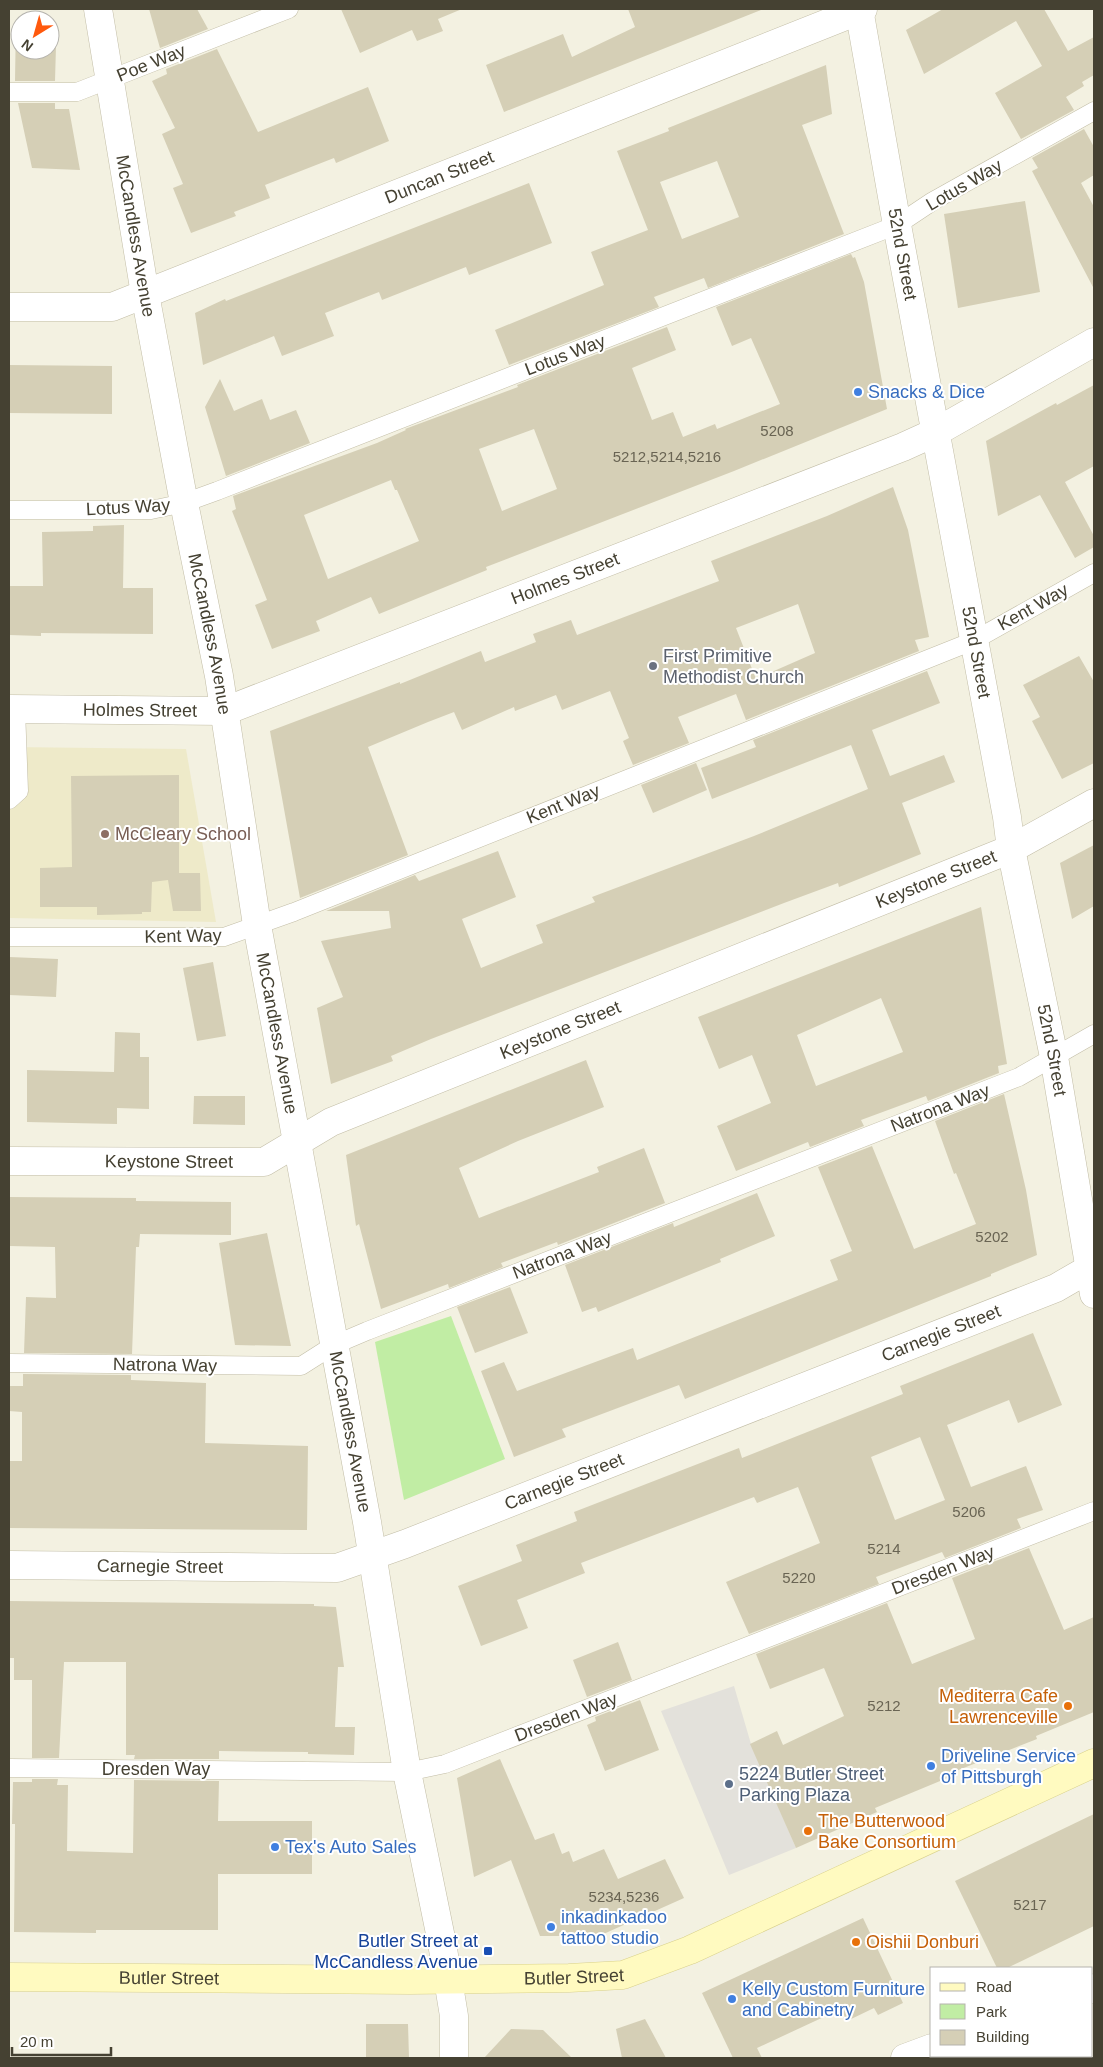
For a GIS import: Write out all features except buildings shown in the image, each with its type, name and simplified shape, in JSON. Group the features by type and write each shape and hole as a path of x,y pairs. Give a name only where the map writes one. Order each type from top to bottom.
{"main road":[{"name":"Butler Street","path":"9,1977 448,1980 622,1975 690,1950 1094,1763"}],"street":[{"name":"McCandless Avenue","path":"98,9 145,294 225,711 257,925 372,1557 407,1772 440,1933 454,2016 454,2058"},
{"name":"52nd Street","path":"861,9 897,225 1007,817 1010,849 1054,1057 1092,1267 1094,1294"},
{"name":"Duncan Street","path":"9,307 112,306 861,9"},
{"name":"Holmes Street","path":"12,709 225,711 903,447 936,432 1094,342"},
{"name":"Keystone Street","path":"9,1161 264,1162 331,1122 1010,849 1094,803"},
{"name":"Carnegie Street","path":"9,1565 337,1568 372,1557 1056,1288 1092,1267"},
{"path":"905,2058 930,2049"}],"lane":[{"name":"Poe Way","path":"9,92 77,92 289,9"},
{"name":"Lotus Way","path":"9,510 151,510 184,504 897,225 933,201 1094,111"},
{"name":"Kent Way","path":"9,937 224,937 974,640 1094,573"},
{"path":"9,800 19,791 12,709"},
{"name":"Natrona Way","path":"9,1363 301,1366 334,1345 1019,1077 1094,1034"},
{"name":"Dresden Way","path":"9,1768 407,1772 446,1764 1094,1511"}],"shaded area":[{"name":"McCleary School","path":"9,747 186,749 216,922 9,918"},
{"name":"5224 Butler Street Parking Plaza","path":"734,1686 751,1744 796,1848 729,1875 661,1711"}],"green space":[{"path":"451,1316 505,1459 404,1500 375,1342"}],"place":[{"name":"Snacks & Dice","path":"858,392"},
{"name":"First Primitive Methodist Church","path":"653,666"},
{"name":"McCleary School","path":"105,834"},
{"name":"Mediterra Cafe Lawrenceville","path":"1068,1706"},
{"name":"Driveline Service of Pittsburgh","path":"931,1766"},
{"name":"5224 Butler Street Parking Plaza","path":"729,1784"},
{"name":"The Butterwood Bake Consortium","path":"808,1831"},
{"name":"Tex's Auto Sales","path":"275,1847"},
{"name":"inkadinkadoo tattoo studio","path":"551,1927"},
{"name":"Oishii Donburi","path":"856,1942"},
{"name":"Butler Street at McCandless Avenue","path":"488,1951"},
{"name":"Kelly Custom Furniture and Cabinetry","path":"732,1999"}]}
